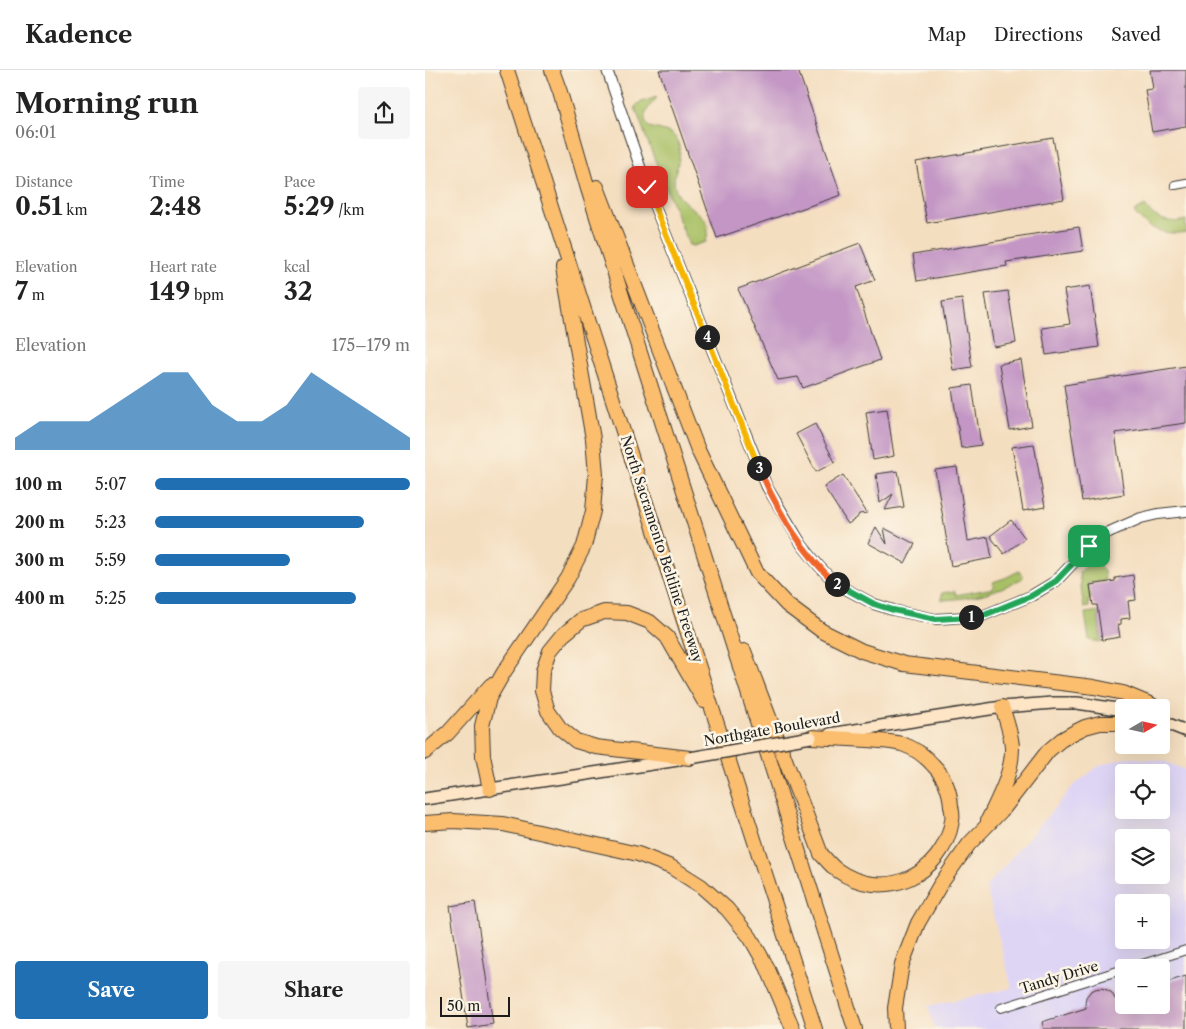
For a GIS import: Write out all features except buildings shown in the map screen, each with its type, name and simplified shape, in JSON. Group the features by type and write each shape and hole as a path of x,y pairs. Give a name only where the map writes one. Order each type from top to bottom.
{"highway":[{"name":"North Sacramento Beltline Freeway","path":"507,70 815,1029"},
{"path":"552,70 697,450 757,573 787,605 822,632 862,651 904,664 1046,682 1095,686 1138,699"},
{"path":"560,92 591,198 855,1029"},
{"path":"490,789 483,756 482,726 489,698 503,672 569,578 584,546 593,511 596,475 593,438 555,218"},
{"path":"689,506 821,854 835,870 854,880 875,885 896,884 909,879 916,876 932,863 946,843 952,819 951,803 950,795 941,773 924,755 902,744 811,737"},
{"path":"690,758 596,747 576,740 560,728 548,711 542,691 543,671 550,651 563,635 581,620 604,612 627,613 650,622 667,638 717,723"},
{"path":"425,752 448,733 503,672"},
{"path":"984,828 1011,766 1012,745 1002,707"},
{"path":"895,1029 895,1008 902,964 918,923 969,844 1004,808 1048,751 1061,740 1085,727 1115,723"},
{"path":"425,823 503,824 638,854 671,867 701,886 714,897 750,936 767,967 793,1029"}],"main road":[{"name":"Northgate Boulevard","path":"425,799 1002,707 1053,702 1077,703 1115,709"},
{"path":"1170,724 1186,731"}],"street":[{"path":"607,70 647,187 767,487 802,545 836,584 874,604 893,610 936,619 982,616 1031,596 1056,581 1093,542 1109,532 1141,518 1186,511"},
{"path":"1175,184 1186,183"},
{"path":"1158,959 1186,950"},
{"name":"Tandy Drive","path":"1001,1008 1115,972"}],"shaded area":[{"path":"1128,757 1163,761 1186,770 1186,1029 935,1029 928,1006 1012,988 986,887 1074,785 1100,765"}],"green space":[{"path":"657,97 647,111 645,116 646,122 649,127 669,133 677,139 680,154 674,178 676,190 683,200 705,219 708,225 706,242 693,246 689,245 635,107 639,103"},
{"path":"1145,206 1153,215 1163,220 1186,220 1186,232 1164,232 1151,227 1134,212"},
{"path":"1093,560 1100,565 1105,579 1104,581 1088,584 1091,599 1088,600 1089,607 1084,608 1079,573"},
{"path":"1019,571 1023,578 994,591 963,598 942,600 942,593 955,591 956,595 994,588 993,582"},
{"path":"1098,612 1101,642 1089,640 1085,613"}],"route":[{"path":"647,187 767,487 802,545 836,584 874,604 893,610 936,619 982,616 1031,596 1056,581 1089,546"}]}
